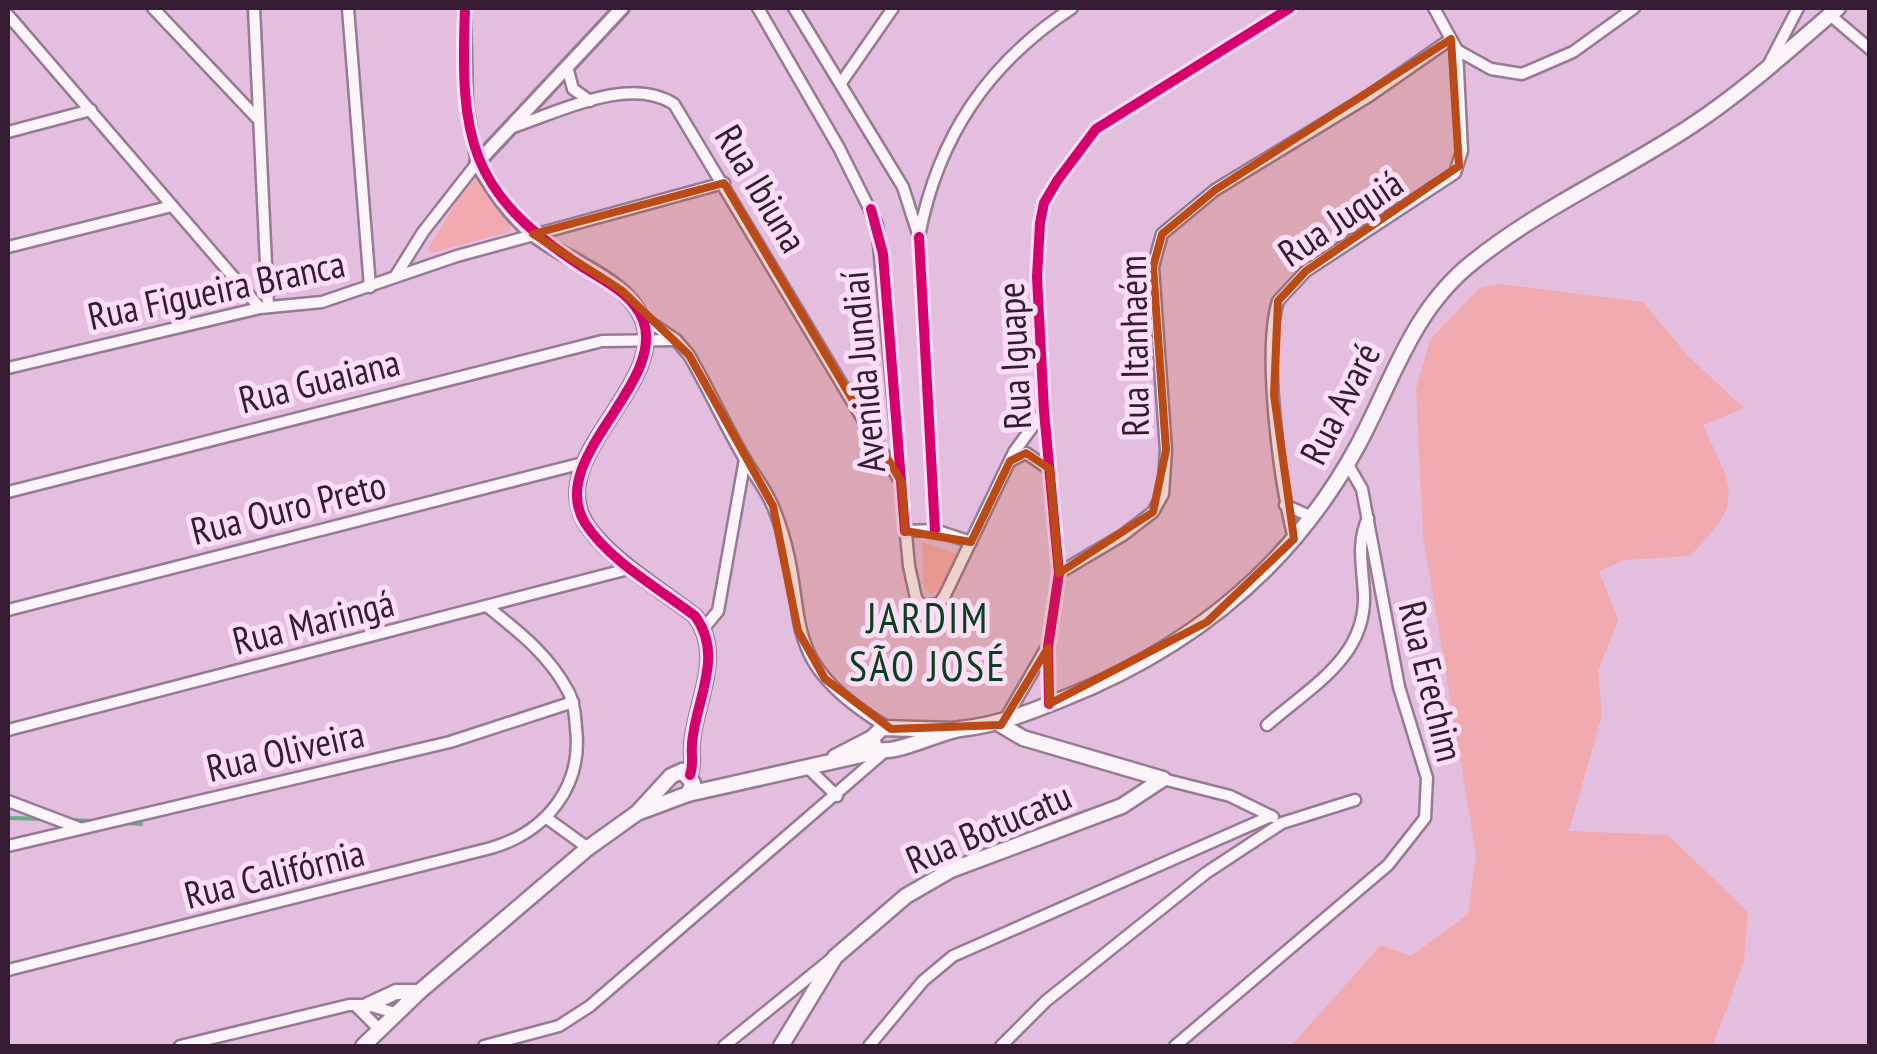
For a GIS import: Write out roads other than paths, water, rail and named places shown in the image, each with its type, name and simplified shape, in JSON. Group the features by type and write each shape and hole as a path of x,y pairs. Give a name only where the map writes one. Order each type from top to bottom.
{"main road":[{"name":"Rua Avaré","path":"671,776 688,786 734,783 825,762 883,740 1002,725 1123,672 1207,622 1270,568 1312,516 1347,463 1417,322 1446,286 1473,261 1602,176 1692,126 1834,11"},
{"path":"1002,725 1023,738 1163,779"},
{"path":"671,776 670,791 688,786"},
{"path":"637,813 671,776"},
{"name":"Rua Botucatu","path":"781,1046 835,956 890,908 951,870 1122,806 1163,779"},
{"path":"371,1039 395,1013 588,848 637,813 688,786"},
{"path":"362,1004 396,992 419,992"}],"street":[{"path":"153,8 258,119"},
{"path":"254,8 264,307"},
{"path":"348,8 370,286"},
{"path":"465,8 467,106 477,163 507,208 533,234 621,290 639,312 676,340 780,527 798,631 806,652 825,679 883,740 836,796 590,1006 559,1026 484,1046"},
{"path":"395,277 423,232 477,163 622,8"},
{"name":"Avenida Jundiaí","path":"758,8 839,148 877,224 906,531 916,598 928,608 939,604 971,542"},
{"name":"Avenida Jundiaí","path":"794,8 903,187 919,237 936,530"},
{"path":"841,84 893,8"},
{"path":"919,237 928,194 958,120 1021,45 1072,8"},
{"name":"Rua Iguape","path":"1049,704 1048,647 1059,573 1037,277 1044,203 1096,129 1290,8"},
{"path":"1434,8 1457,50 1506,74 1537,71 1634,8"},
{"name":"Rua Avaré","path":"1767,68 1798,8"},
{"path":"1834,11 1870,49"},
{"path":"8,15 264,307"},
{"name":"Rua Itanhaém","path":"1059,573 1123,536 1153,512 1163,494 1166,450 1154,268 1162,234 1215,190 1369,96 1452,39"},
{"name":"Rua Juquiá","path":"1294,538 1286,505 1274,395 1278,301 1306,271 1454,173 1462,152 1457,50"},
{"path":"566,67 576,93 591,102"},
{"name":"Rua Ibiuna","path":"514,127 591,102 643,93 662,96 684,116 902,483"},
{"path":"8,132 91,110"},
{"name":"Rua Figueira Branca","path":"8,368 264,307 322,302 533,234 724,183"},
{"path":"903,187 928,194"},
{"path":"8,247 172,206"},
{"path":"639,312 648,338 642,360 583,463 578,496 582,518 601,542 704,628 708,672 692,745 688,786"},
{"name":"Rua Guaiana","path":"8,492 602,341 676,340"},
{"path":"906,531 936,530 971,542 1010,461 1044,410"},
{"path":"1010,461 1026,453 1050,469"},
{"path":"704,628 718,611 745,459"},
{"name":"Rua Ouro Preto","path":"8,610 583,463"},
{"name":"Rua Erechim","path":"1175,1046 1388,864 1425,818 1427,778 1400,687 1362,489 1347,463"},
{"path":"1286,505 1312,516"},
{"path":"1266,725 1359,638 1365,615 1360,547 1368,517"},
{"name":"Rua Maringá","path":"8,730 633,567"},
{"path":"488,607 540,652 573,702 578,762 548,819 588,848"},
{"name":"Rua Iguape","path":"1002,725 1048,647"},
{"name":"Rua Oliveira","path":"8,846 450,742 573,702"},
{"path":"671,776 692,745"},
{"path":"807,767 836,796"},
{"path":"1163,779 1216,791 1282,823"},
{"path":"1001,1046 1046,1001 1174,897 1282,823 1356,800"},
{"path":"8,801 80,828"},
{"path":"869,1046 923,982 953,956 1271,816"},
{"name":"Rua Califórnia","path":"8,970 492,848 522,838 548,819"},
{"path":"724,1046 835,956"},
{"path":"180,1046 362,1004 395,1013"},
{"path":"362,1004 371,1039 385,1046"}],"waterway":[{"path":"8,818 47,819"},
{"path":"71,820 91,821"},
{"path":"126,823 141,824"}],"district":[{"name":"JARDIM SÃO JOSÉ","path":"928,641"}]}
